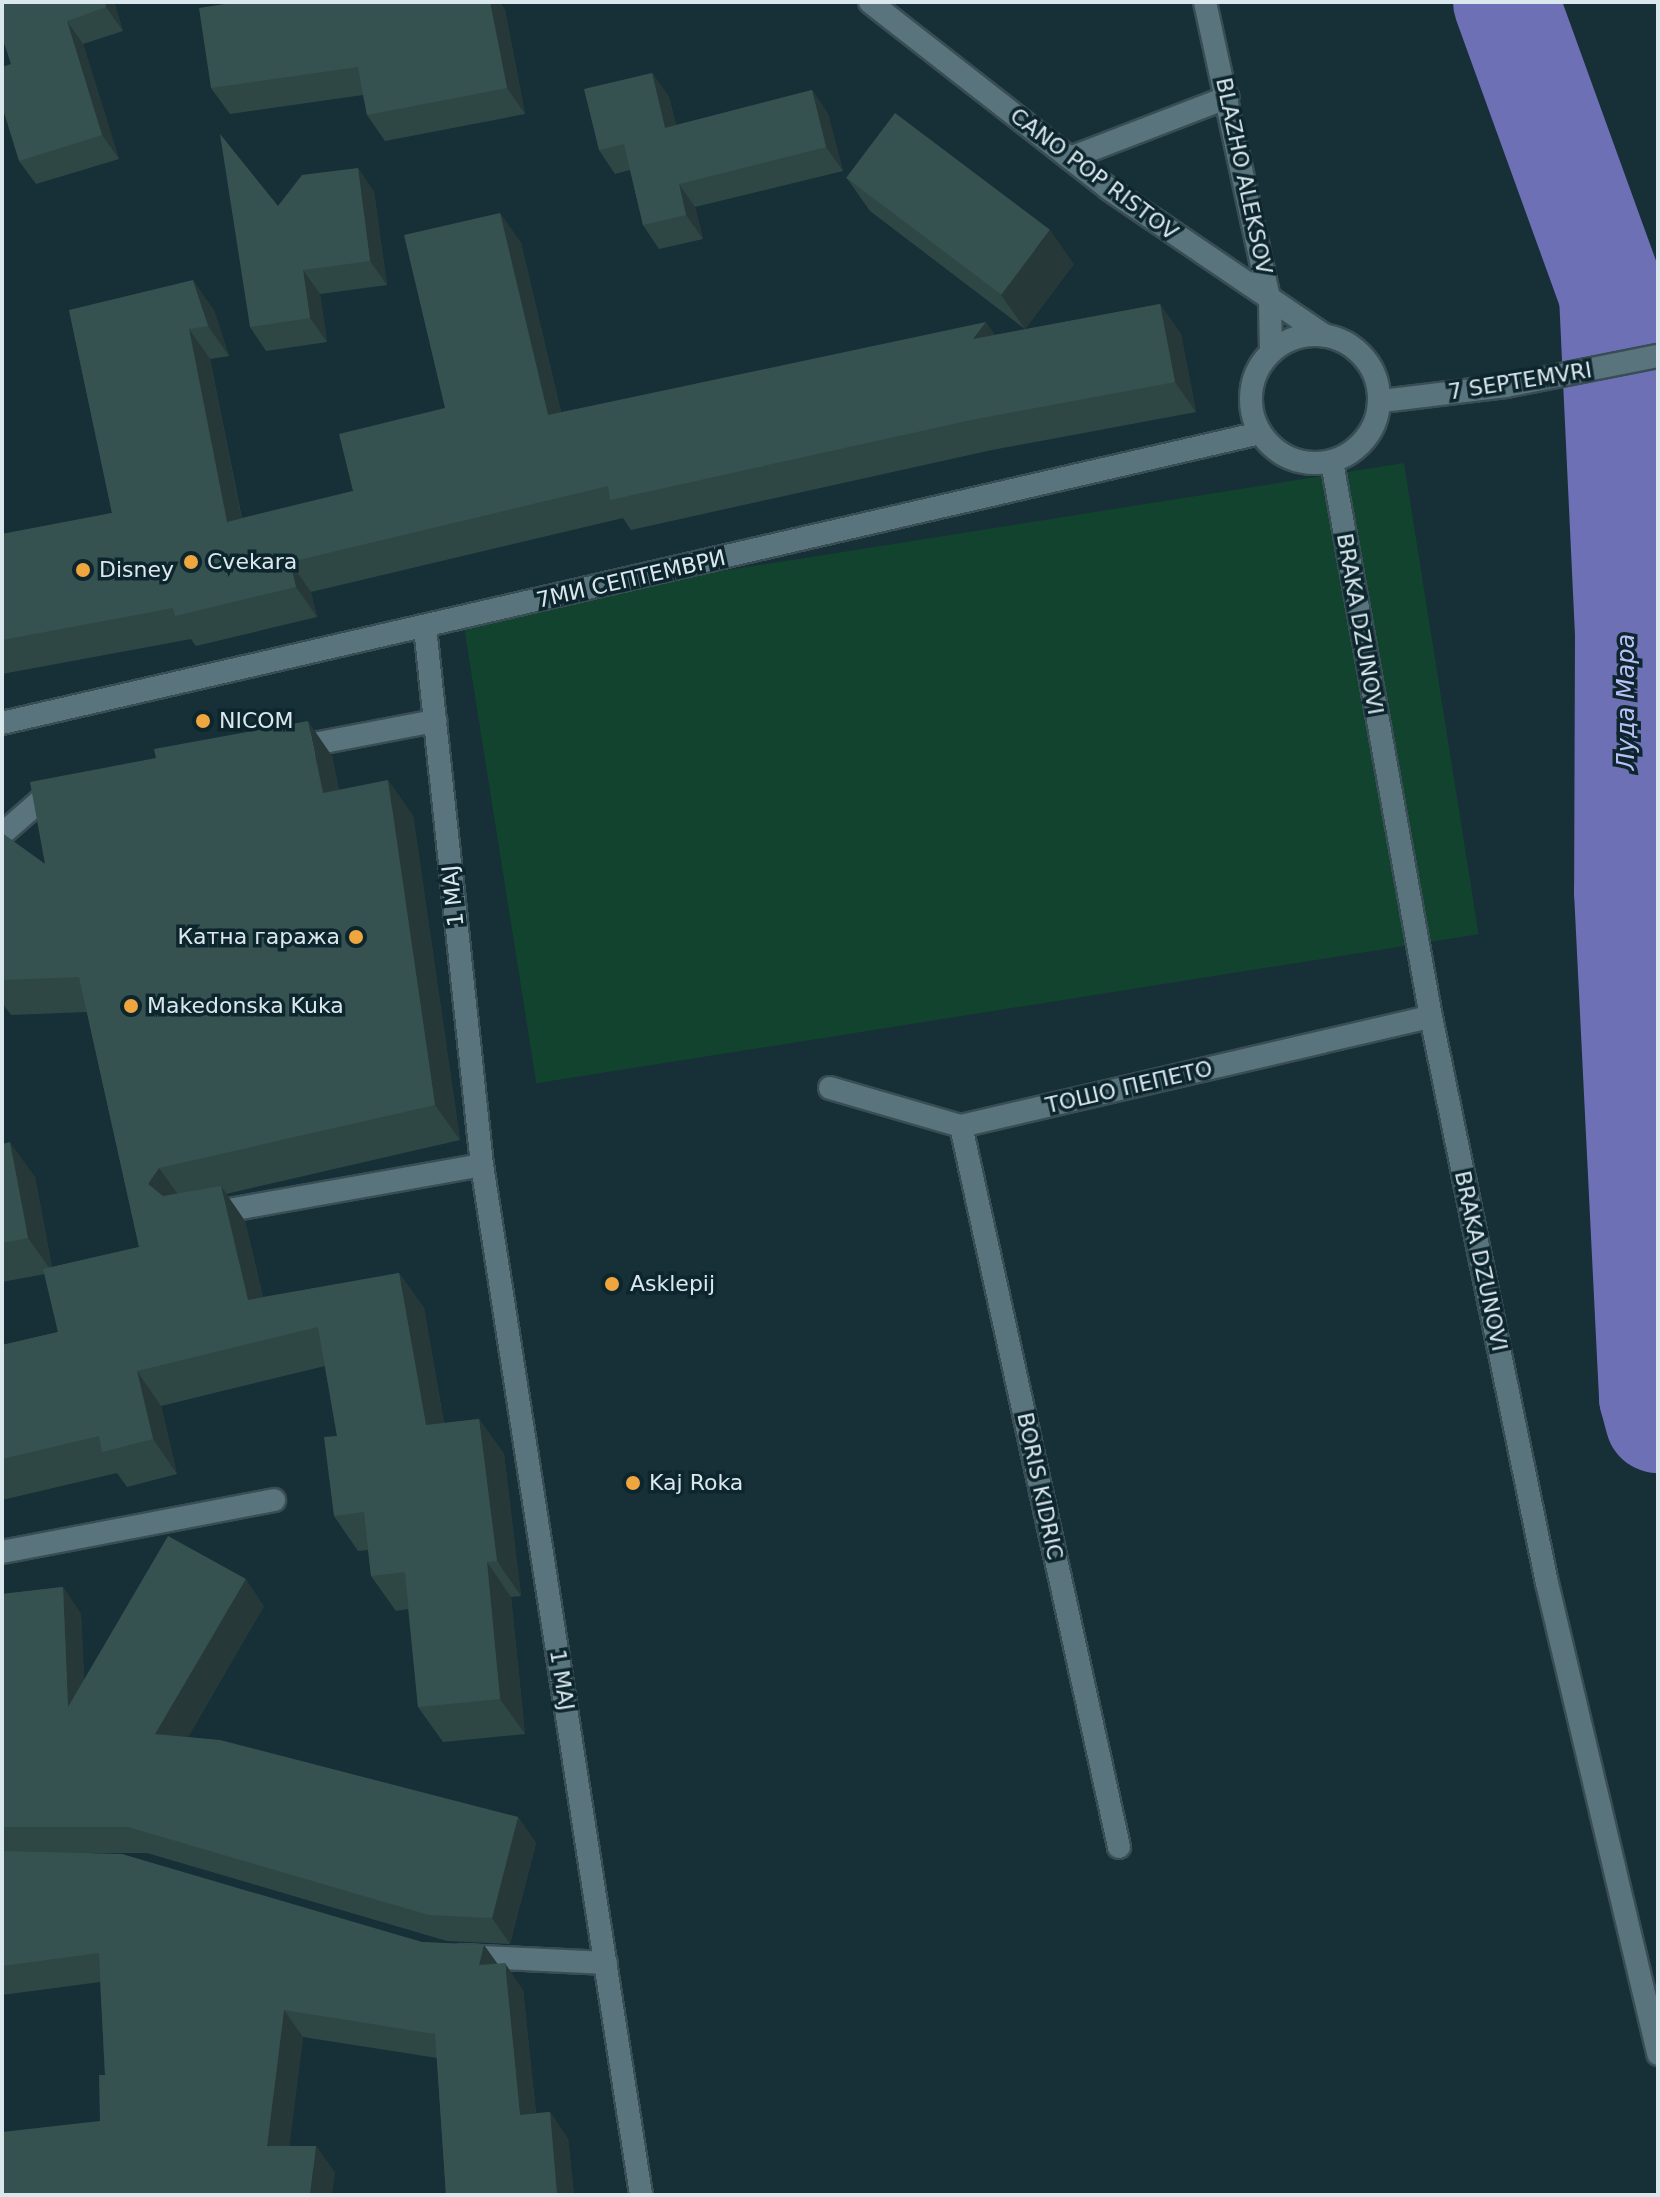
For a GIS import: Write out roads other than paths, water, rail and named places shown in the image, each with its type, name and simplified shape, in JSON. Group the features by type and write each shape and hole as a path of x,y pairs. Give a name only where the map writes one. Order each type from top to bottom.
{"street":[{"name":"CANO POP RISTOV","path":"870,2 1070,158 1270,302 1325,336"},
{"name":"BLAZHO ALEKSOV","path":"1205,2 1270,302 1271,351"},
{"path":"1070,158 1228,97"},
{"path":"1325,336 1354,347 1375,374 1382,401 1377,425 1364,441 1332,462 1291,460 1260,433 1250,405 1254,376 1271,351 1296,337 1325,336"},
{"name":"7 SEPTEMVRI","path":"1382,401 1506,386 1658,356"},
{"name":"7МИ СЕПТЕМВРИ","path":"2,723 1260,433"},
{"name":"BRAKA DZUNOVI","path":"1332,462 1431,1017 1547,1583 1658,2054"},
{"name":"1 MAJ","path":"425,627 482,1165 641,2195"},
{"path":"269,753 435,721"},
{"path":"2,834 40,801 87,787"},
{"name":"ТОШО ПЕПЕТО","path":"830,1088 961,1126 1431,1017"},
{"name":"BORIS KIDRIC","path":"961,1126 1119,1847"},
{"path":"186,1217 482,1165"},
{"path":"2,1552 274,1500"},
{"path":"445,1955 606,1963"}],"waterway":[{"name":"Луда Мара","path":"1506,2 1612,295 1628,632 1627,891 1652,1397 1658,1420"}],"place":[{"name":"Cvekara","path":"191,562"},
{"name":"Disney","path":"83,570"},
{"name":"NICOM","path":"203,721"},
{"name":"Катна гаража","path":"356,937"},
{"name":"Makedonska Kuka","path":"131,1006"},
{"name":"Asklepij","path":"612,1284"},
{"name":"Kaj Roka","path":"633,1483"}]}
